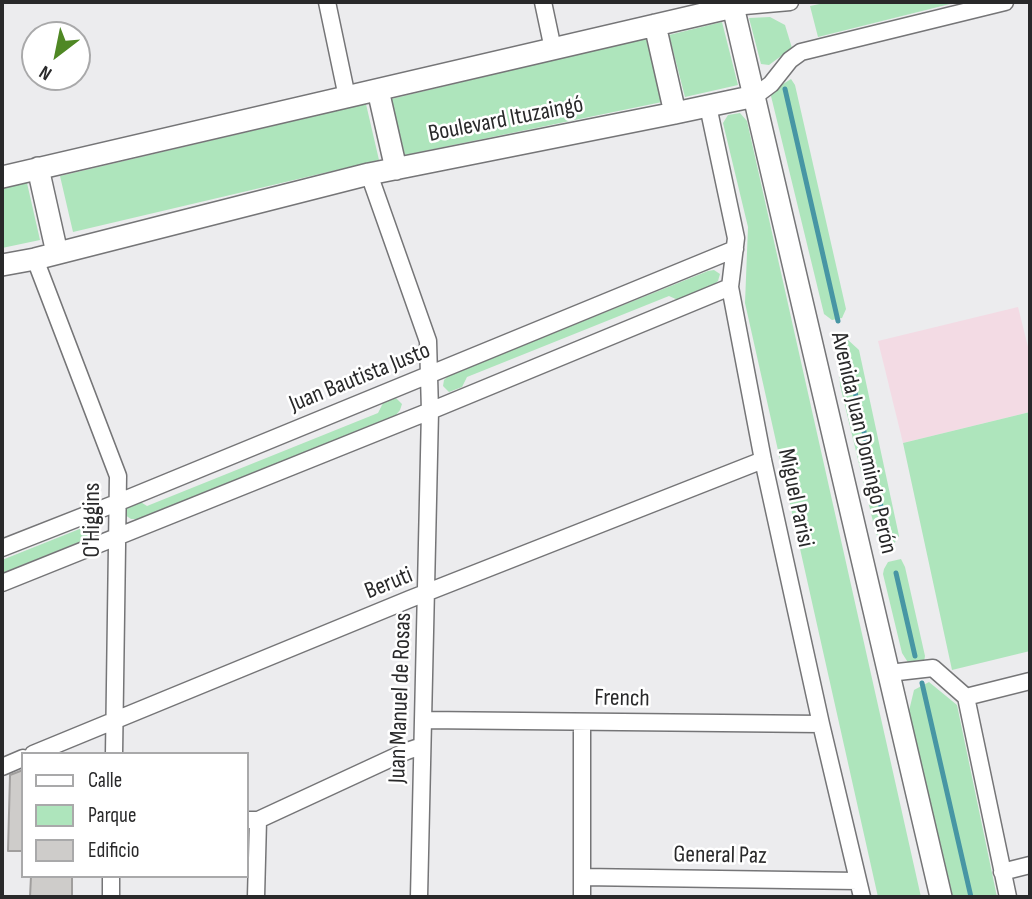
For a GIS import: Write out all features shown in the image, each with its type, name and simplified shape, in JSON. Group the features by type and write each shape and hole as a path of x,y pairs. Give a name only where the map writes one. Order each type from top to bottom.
{"main road":[{"path":"2,177 655,25 733,4"},
{"name":"Avenida Juan Domingo Perón","path":"733,4 941,897"},
{"path":"655,25 675,113"},
{"path":"378,90 396,169"},
{"name":"Boulevard Ituzaingó","path":"2,265 35,259 369,174 755,96"},
{"path":"38,169 57,253"}],"street":[{"path":"327,2 347,97"},
{"path":"543,2 554,48"},
{"path":"733,4 790,2"},
{"path":"755,96 771,85 790,60 801,52 1005,2"},
{"name":"Miguel Parisi","path":"708,106 736,238 730,287 763,460 862,897"},
{"name":"Juan Manuel de Rosas","path":"369,174 428,341 430,411 419,897"},
{"name":"Juan Bautista Justo","path":"2,548 735,248"},
{"name":"O'Higgins","path":"35,259 118,477 114,752"},
{"path":"2,583 730,287"},
{"name":"Beruti","path":"38,752 427,593 763,460"},
{"path":"889,673 933,668 966,697 1008,897"},
{"path":"966,697 1030,681"},
{"name":"French","path":"423,720 821,724"},
{"path":"582,722 582,897"},
{"path":"256,897 253,820 422,746"},
{"path":"2,767 21,759"},
{"path":"1002,872 1030,865"},
{"name":"General Paz","path":"582,877 858,881"},
{"path":"111,878 111,897"}],"shaded area":[{"path":"1018,307 1030,355 1030,412 903,443 878,341"}],"green space":[{"path":"829,2 958,2 818,37 810,6"},
{"path":"770,17 785,25 792,48 769,65 761,64 749,18"},
{"path":"722,22 738,85 685,97 669,35"},
{"path":"646,38 662,102 405,155 391,99"},
{"path":"791,79 795,85 846,309 842,318 832,320 824,314 771,96 772,91"},
{"path":"366,104 379,160 73,232 60,176"},
{"path":"740,113 747,121 921,897 878,897 745,303 748,227 723,123 728,115"},
{"path":"27,183 40,240 2,248 2,188"},
{"path":"714,270 720,274 718,281 712,286 678,300 669,296 467,377 462,387 449,392 443,386 449,375"},
{"path":"847,339 859,350 899,536 893,545 882,543 876,534 840,385 838,341"},
{"path":"396,398 402,404 396,415 137,519 125,515 126,509 132,504 139,501 147,506 378,413 383,403"},
{"path":"1030,412 1030,651 952,670 903,443"},
{"path":"87,526 97,528 92,537 2,573 2,560"},
{"path":"901,559 925,656 924,662 909,664 902,653 883,574 888,562"},
{"path":"929,682 957,705 997,897 953,897 909,711 914,690"}],"building":[{"path":"21,771 21,851 8,851 10,775"},
{"path":"31,878 72,878 72,897 30,897"}],"waterway":[{"path":"785,89 838,321"},
{"path":"845,348 890,546"},
{"path":"896,573 915,656"},
{"path":"922,683 971,897"}]}
